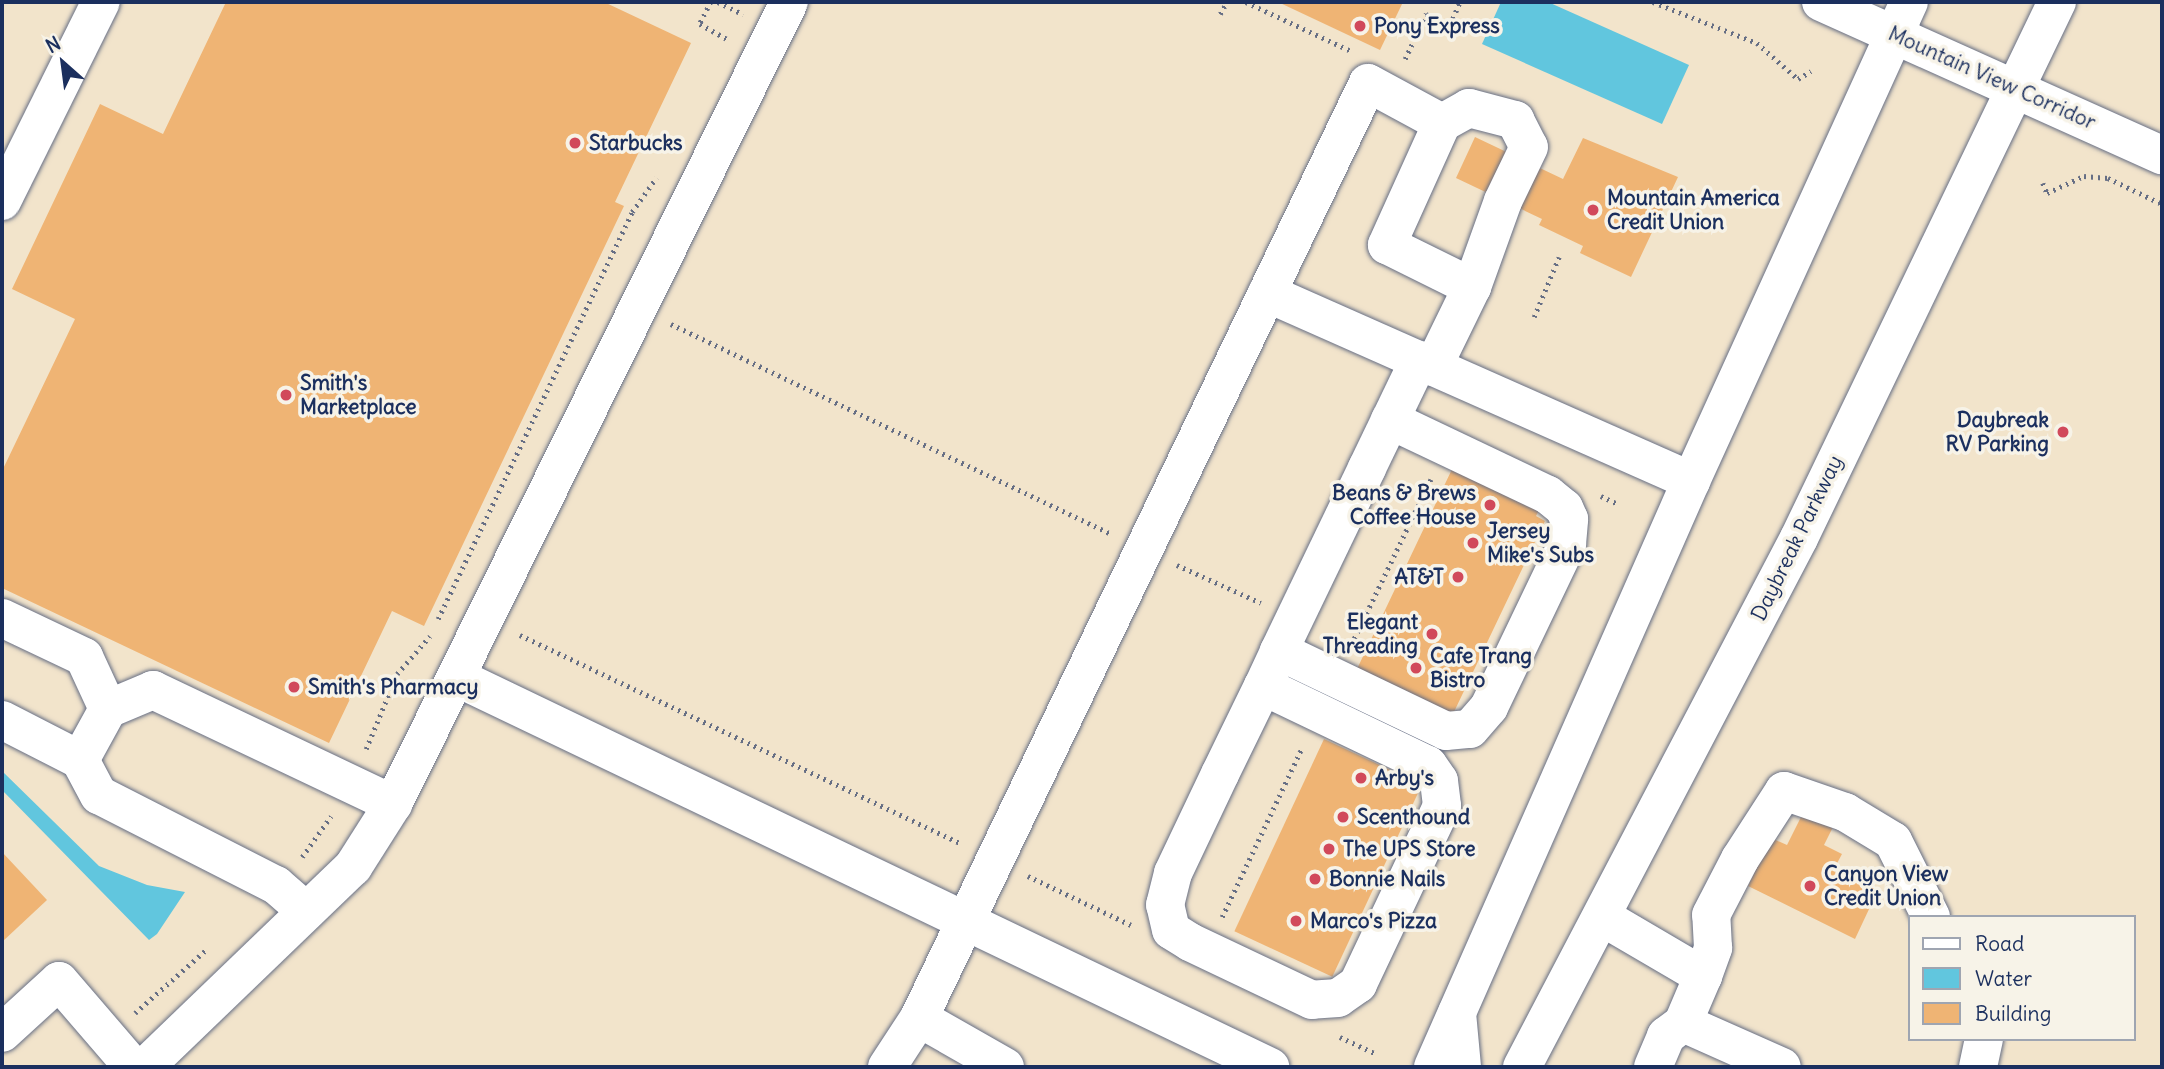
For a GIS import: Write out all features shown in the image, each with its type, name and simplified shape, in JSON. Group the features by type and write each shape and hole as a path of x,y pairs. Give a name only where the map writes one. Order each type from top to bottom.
{"main road":[{"path":"2,201 100,2"},
{"path":"145,1067 353,867 393,804 789,2"},
{"name":"Mountain View Corridor","path":"1821,2 1901,18 2015,88 2162,155"},
{"name":"Daybreak Parkway","path":"1522,1067 1604,918 1799,538 2057,2"},
{"path":"1433,1067 1691,481 1901,18"},
{"path":"887,1067 919,1018 1368,83 1442,123"},
{"path":"1263,686 1428,765 1439,781 1442,806 1358,984 1338,998 1312,1000 1190,942 1171,930 1165,905 1173,873 1390,421 1472,287 1503,201 1529,148 1515,120 1469,108 1442,123 1387,244 1472,287"},
{"path":"1267,293 1691,481"},
{"path":"1279,651 1446,731 1469,729 1489,708 1567,544 1569,519 1564,508 1548,495 1390,421"},
{"path":"2,618 84,657 108,709"},
{"path":"456,677 966,919 1270,1067"},
{"path":"80,760 108,709 153,690 393,804"},
{"path":"2,720 80,760 99,795 276,885 306,911"},
{"path":"1653,1067 1667,1036 1683,1023 1708,962 1711,915 1740,859 1784,791 1845,812 1893,841 1930,915"},
{"path":"1604,918 1652,950 1708,962"},
{"path":"2,1032 59,981 134,1067"},
{"path":"1457,1013 1462,1067"},
{"path":"919,1018 989,1063"},
{"path":"1683,1023 1782,1067"}],"path":[{"path":"711,2 700,23 733,43"},
{"path":"1220,15 1227,2"},
{"path":"1246,2 1360,55"},
{"path":"1404,61 1426,14 1450,25 1460,2"},
{"path":"1653,2 1757,43 1798,79 1811,71"},
{"path":"363,755 397,674 428,639 632,212 663,169"},
{"path":"2043,183 2047,192 2084,176 2108,178 2162,204"},
{"path":"1534,317 1559,257"},
{"path":"667,322 1125,541"},
{"path":"1345,658 1436,469"},
{"path":"1172,562 1264,604"},
{"path":"509,630 975,850"},
{"path":"1218,925 1303,746"},
{"path":"297,864 337,807"},
{"path":"128,1020 218,940"}],"water":[{"path":"1501,2 1548,2 1689,65 1662,124 1482,44"},
{"path":"2,771 99,866 147,885 185,892 157,934 149,940 2,790"}],"building":[{"name":"Smith's Marketplace","path":"226,2 604,2 691,43 615,202 624,206 424,626 392,611 329,743 2,588 2,471 75,319 12,289 100,104 163,134"},
{"name":"Pony Express","path":"1278,2 1403,2 1380,50"},
{"name":"Mountain America Credit Union","path":"1475,137 1563,179 1583,138 1678,177 1631,277 1580,253 1583,246 1539,225 1542,219 1456,178"},
{"path":"1454,465 1541,506 1536,516 1545,521 1453,714 1357,669"},
{"path":"1324,739 1422,785 1332,977 1234,931"},
{"path":"1807,805 1837,819 1824,845 1842,854 1834,869 1878,890 1855,939 1748,886 1771,838 1787,845"},
{"path":"2,852 47,900 2,942"}],"place":[{"name":"Pony Express","path":"1360,26"},
{"name":"Starbucks","path":"575,143"},
{"name":"Mountain America Credit Union","path":"1593,210"},
{"name":"Smith's Marketplace","path":"286,395"},
{"name":"Daybreak RV Parking","path":"2063,432"},
{"name":"Beans & Brews Coffee House","path":"1490,505"},
{"name":"Jersey Mike's Subs","path":"1473,543"},
{"name":"AT&T","path":"1458,577"},
{"name":"Elegant Threading","path":"1432,634"},
{"name":"Cafe Trang Bistro","path":"1416,668"},
{"name":"Smith's Pharmacy","path":"294,687"},
{"name":"Arby's","path":"1361,778"},
{"name":"Scenthound","path":"1343,817"},
{"name":"The UPS Store","path":"1329,849"},
{"name":"Bonnie Nails","path":"1315,879"},
{"name":"Canyon View Credit Union","path":"1810,886"},
{"name":"Marco's Pizza","path":"1296,921"}]}
